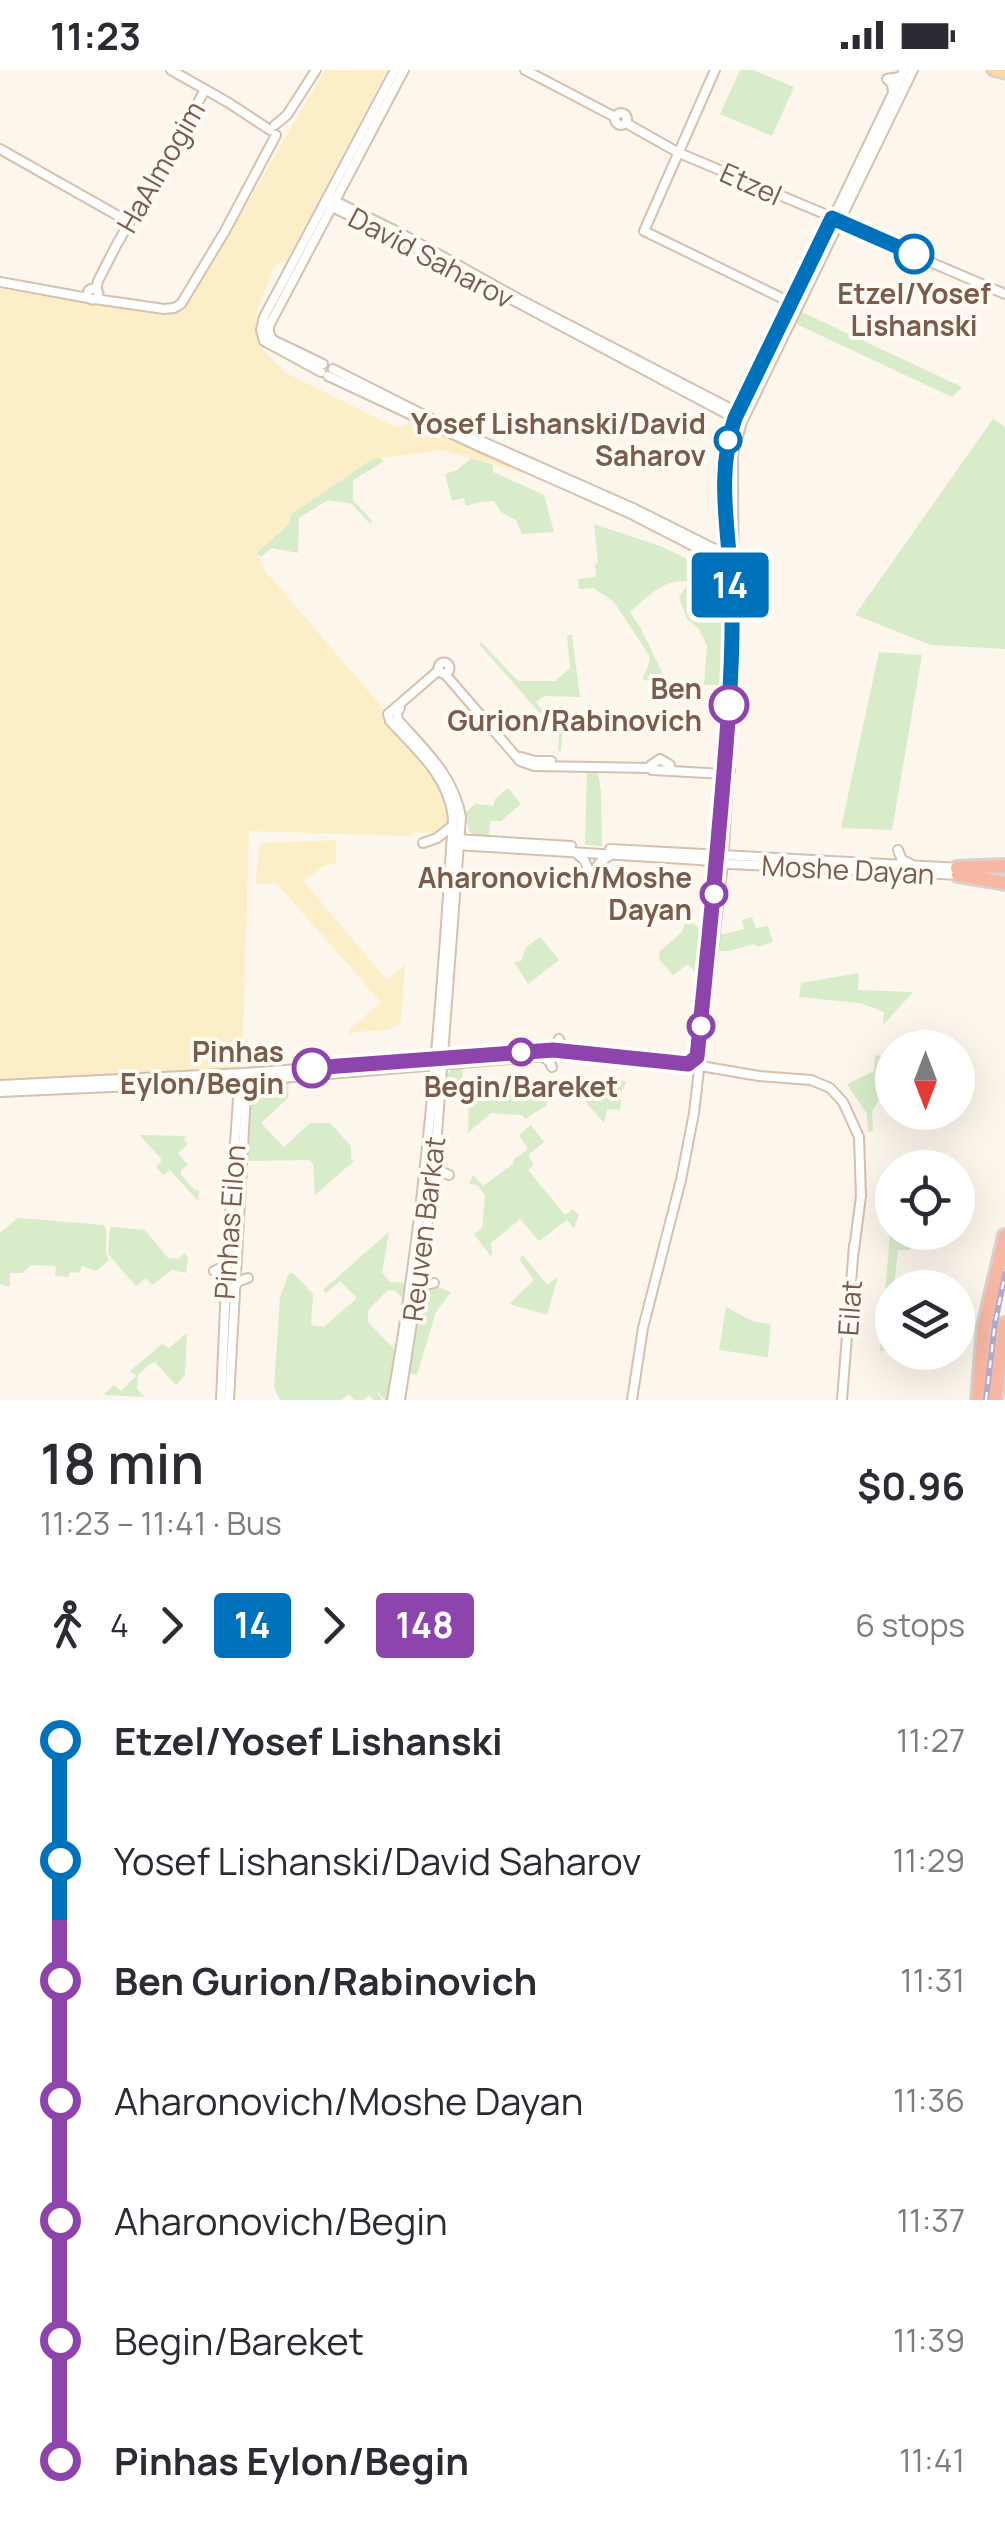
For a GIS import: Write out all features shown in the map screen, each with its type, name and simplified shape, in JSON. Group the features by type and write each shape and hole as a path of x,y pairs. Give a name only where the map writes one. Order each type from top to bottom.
{"highway":[{"path":"957,872 1005,868"},
{"path":"957,872 1005,881"},
{"path":"975,1400 984,1328 1005,1236"},
{"path":"995,1400 1005,1324"}],"main road":[{"path":"992,70 1005,73"}],"street":[{"path":"171,70 274,130"},
{"path":"0,282 93,294 164,309 178,306 186,299 263,162 274,130 316,70"},
{"path":"395,70 331,203 264,317 264,341 709,549 730,565"},
{"path":"326,371 276,342 269,330 331,203 404,70"},
{"name":"Etzel","path":"528,70 615,117 618,125 626,123 832,220 1005,294"},
{"path":"715,70 644,231 798,304"},
{"path":"695,1064 721,879 730,684 732,460 740,417 798,304 832,220 896,93 887,79 913,70"},
{"path":"896,93 912,90 904,76"},
{"name":"HaAlmogim","path":"93,294 110,250 206,90"},
{"path":"0,149 129,222"},
{"path":"847,170 862,165"},
{"path":"862,165 870,179"},
{"path":"343,186 342,200 355,214"},
{"name":"David Saharov","path":"331,203 740,417"},
{"path":"324,222 336,213 355,214"},
{"name":"David Saharov","path":"355,214 400,230 519,299 740,417"},
{"path":"777,296 784,317"},
{"path":"725,773 735,653 724,464 784,317 798,304"},
{"path":"709,549 722,547 728,539"},
{"path":"709,549 730,553"},
{"path":"443,672 520,761 534,766 651,766 656,772 671,768 725,773"},
{"path":"434,1060 457,798 445,774 398,720 397,712 443,672"},
{"path":"443,672 388,713 390,721 439,777 466,833 480,843 464,854 458,865"},
{"path":"423,843 447,832 457,820"},
{"path":"455,842 458,865 445,1042 429,1072 437,1078 456,1060"},
{"name":"Moshe Dayan","path":"455,842 706,854 721,859"},
{"path":"706,854 721,842"},
{"path":"721,842 738,861 721,879"},
{"name":"Moshe Dayan","path":"480,843 957,872"},
{"path":"881,864 896,850 902,860 914,865"},
{"path":"568,851 582,857 591,871 614,854"},
{"path":"632,1400 643,1328 681,1180 721,859"},
{"name":"Moshe Dayan","path":"738,861 914,865 957,872"},
{"path":"544,1053 556,1038 568,1054"},
{"path":"445,1042 456,1060"},
{"path":"0,1089 246,1079 544,1053 695,1064"},
{"path":"544,1053 554,1066 568,1054"},
{"path":"0,1089 228,1082 434,1060"},
{"name":"Reuven Barkat","path":"400,1400 435,1163 434,1060"},
{"name":"Eilat","path":"695,1064 811,1080 830,1088 843,1102 859,1143 844,1400"},
{"name":"Reuven Barkat","path":"392,1400 437,1078"},
{"path":"228,1082 242,1093 249,1085 246,1079"},
{"name":"Pinhas Eilon","path":"221,1400 246,1079"},
{"path":"859,1143 870,1137"},
{"path":"435,1163 449,1175"},
{"path":"232,1262 246,1276 230,1286 216,1273 232,1262"},
{"path":"418,1291 434,1283"},
{"name":"Pinhas Eilon","path":"229,1400 230,1286"}],"green space":[{"path":"740,70 753,70 794,87 772,136 720,114"},
{"path":"800,311 962,387 952,397 794,323"},
{"path":"993,419 1005,427 1005,649 931,645 855,615"},
{"path":"381,458 383,462 353,480 353,500 372,521 370,524 352,504 328,500 299,518 298,553 271,548 261,557 256,553 289,524 291,514 372,459"},
{"path":"471,458 493,465 493,472 544,495 554,532 522,534 516,520 501,512 494,501 466,506 464,498 452,501 445,474"},
{"path":"594,524 724,572 723,685 704,685 707,646 699,629 687,619 679,597 689,582 680,581 657,590 630,612 666,680 657,684 642,679 649,655 614,602 594,588 579,589 578,579 596,577"},
{"path":"567,635 572,635 580,697 544,696 536,702 557,728 570,728 562,736 558,751 559,735 479,644 518,681 555,681 570,668"},
{"path":"879,652 922,655 892,830 841,828"},
{"path":"587,768 598,773 602,846 585,845"},
{"path":"508,788 521,804 501,821 490,821 489,838 469,831 465,813 475,804 493,806"},
{"path":"752,917 756,928 768,926 773,942 715,951 717,934 744,929 742,920"},
{"path":"687,918 705,934 702,980 688,964 673,975 659,959 660,951 682,932"},
{"path":"540,937 559,960 528,984 514,962 521,961 526,947"},
{"path":"859,973 858,990 913,992 883,1025 884,1012 860,1003 799,997 801,983"},
{"path":"875,1055 873,1131 868,1132 867,1114 847,1084 874,1071"},
{"path":"462,1066 463,1080 547,1087 547,1105 525,1119 522,1115 491,1113 468,1133 469,1099 453,1080 445,1079 451,1069"},
{"path":"289,1080 288,1098 261,1123 284,1147 310,1123 330,1123 351,1146 351,1159 355,1160 315,1195 313,1164 309,1160 247,1161 252,1086"},
{"path":"600,1080 627,1081 620,1110 607,1109 604,1123 578,1093 598,1093"},
{"path":"531,1125 544,1142 528,1155 534,1165 528,1170 565,1215 573,1209 579,1215 574,1228 567,1220 539,1241 520,1219 491,1243 492,1258 474,1234 482,1228 485,1195 477,1185 469,1184 473,1175 483,1186 514,1163 528,1149 519,1135"},
{"path":"139,1135 186,1136 183,1139 188,1144 178,1153 188,1165 181,1175 199,1190 198,1201 170,1170 163,1175 156,1167 161,1158"},
{"path":"18,1218 104,1225 109,1260 96,1271 82,1266 79,1273 70,1272 68,1277 55,1276 56,1266 31,1265 22,1273 10,1273 10,1287 0,1284 0,1233"},
{"path":"110,1227 145,1230 168,1258 178,1259 185,1253 186,1273 172,1270 152,1285 146,1278 136,1286 108,1254"},
{"path":"389,1232 382,1273 390,1282 408,1283 405,1301 396,1291 388,1290 368,1310 368,1322 397,1352 388,1400 375,1389 382,1400 369,1395 355,1400 349,1394 341,1400 280,1400 274,1387 280,1297 289,1273 313,1294 311,1325 324,1327 357,1298 340,1281 326,1293 323,1290"},
{"path":"889,1250 898,1250 896,1270 887,1270"},
{"path":"523,1255 547,1285 558,1277 547,1315 509,1304 534,1280 519,1259"},
{"path":"435,1286 451,1292 436,1312 417,1375 409,1373 420,1293"},
{"path":"726,1307 752,1321 771,1325 768,1357 719,1350"},
{"path":"187,1333 185,1375 176,1385 155,1362 138,1375 137,1389 144,1397 103,1395 114,1385 121,1391 136,1376 130,1371 162,1344 169,1348"}],"sand":[{"path":"325,70 387,70 287,260 274,267 257,310 258,337 264,351 286,373 397,428 416,421 549,480 441,450 372,459 291,514 289,523 256,553 267,573 442,777 455,806 454,818 444,833 415,832 411,836 249,831 242,1067 0,1080 0,289 162,315 184,311"},
{"path":"336,840 336,864 325,865 303,881 387,980 405,965 401,1020 385,1030 350,1034 348,1031 381,1002 277,884 255,884 260,843"}],"railway":[{"path":"986,1400 1005,1274"}],"bus line":[{"name":"14","path":"729,705 730,565 724,464 735,418 832,218 914,254"},
{"name":"148","path":"312,1068 553,1050 688,1064 694,1061 708,964 729,705"}],"place":[{"name":"Etzel/Yosef Lishanski","path":"914,254"},
{"name":"Yosef Lishanski/David Saharov","path":"728,440"},
{"name":"Ben Gurion/Rabinovich","path":"729,705"},
{"name":"Aharonovich/Moshe Dayan","path":"714,894"},
{"name":"Begin/Bareket","path":"521,1052"},
{"name":"Pinhas Eylon/Begin","path":"312,1068"}]}
